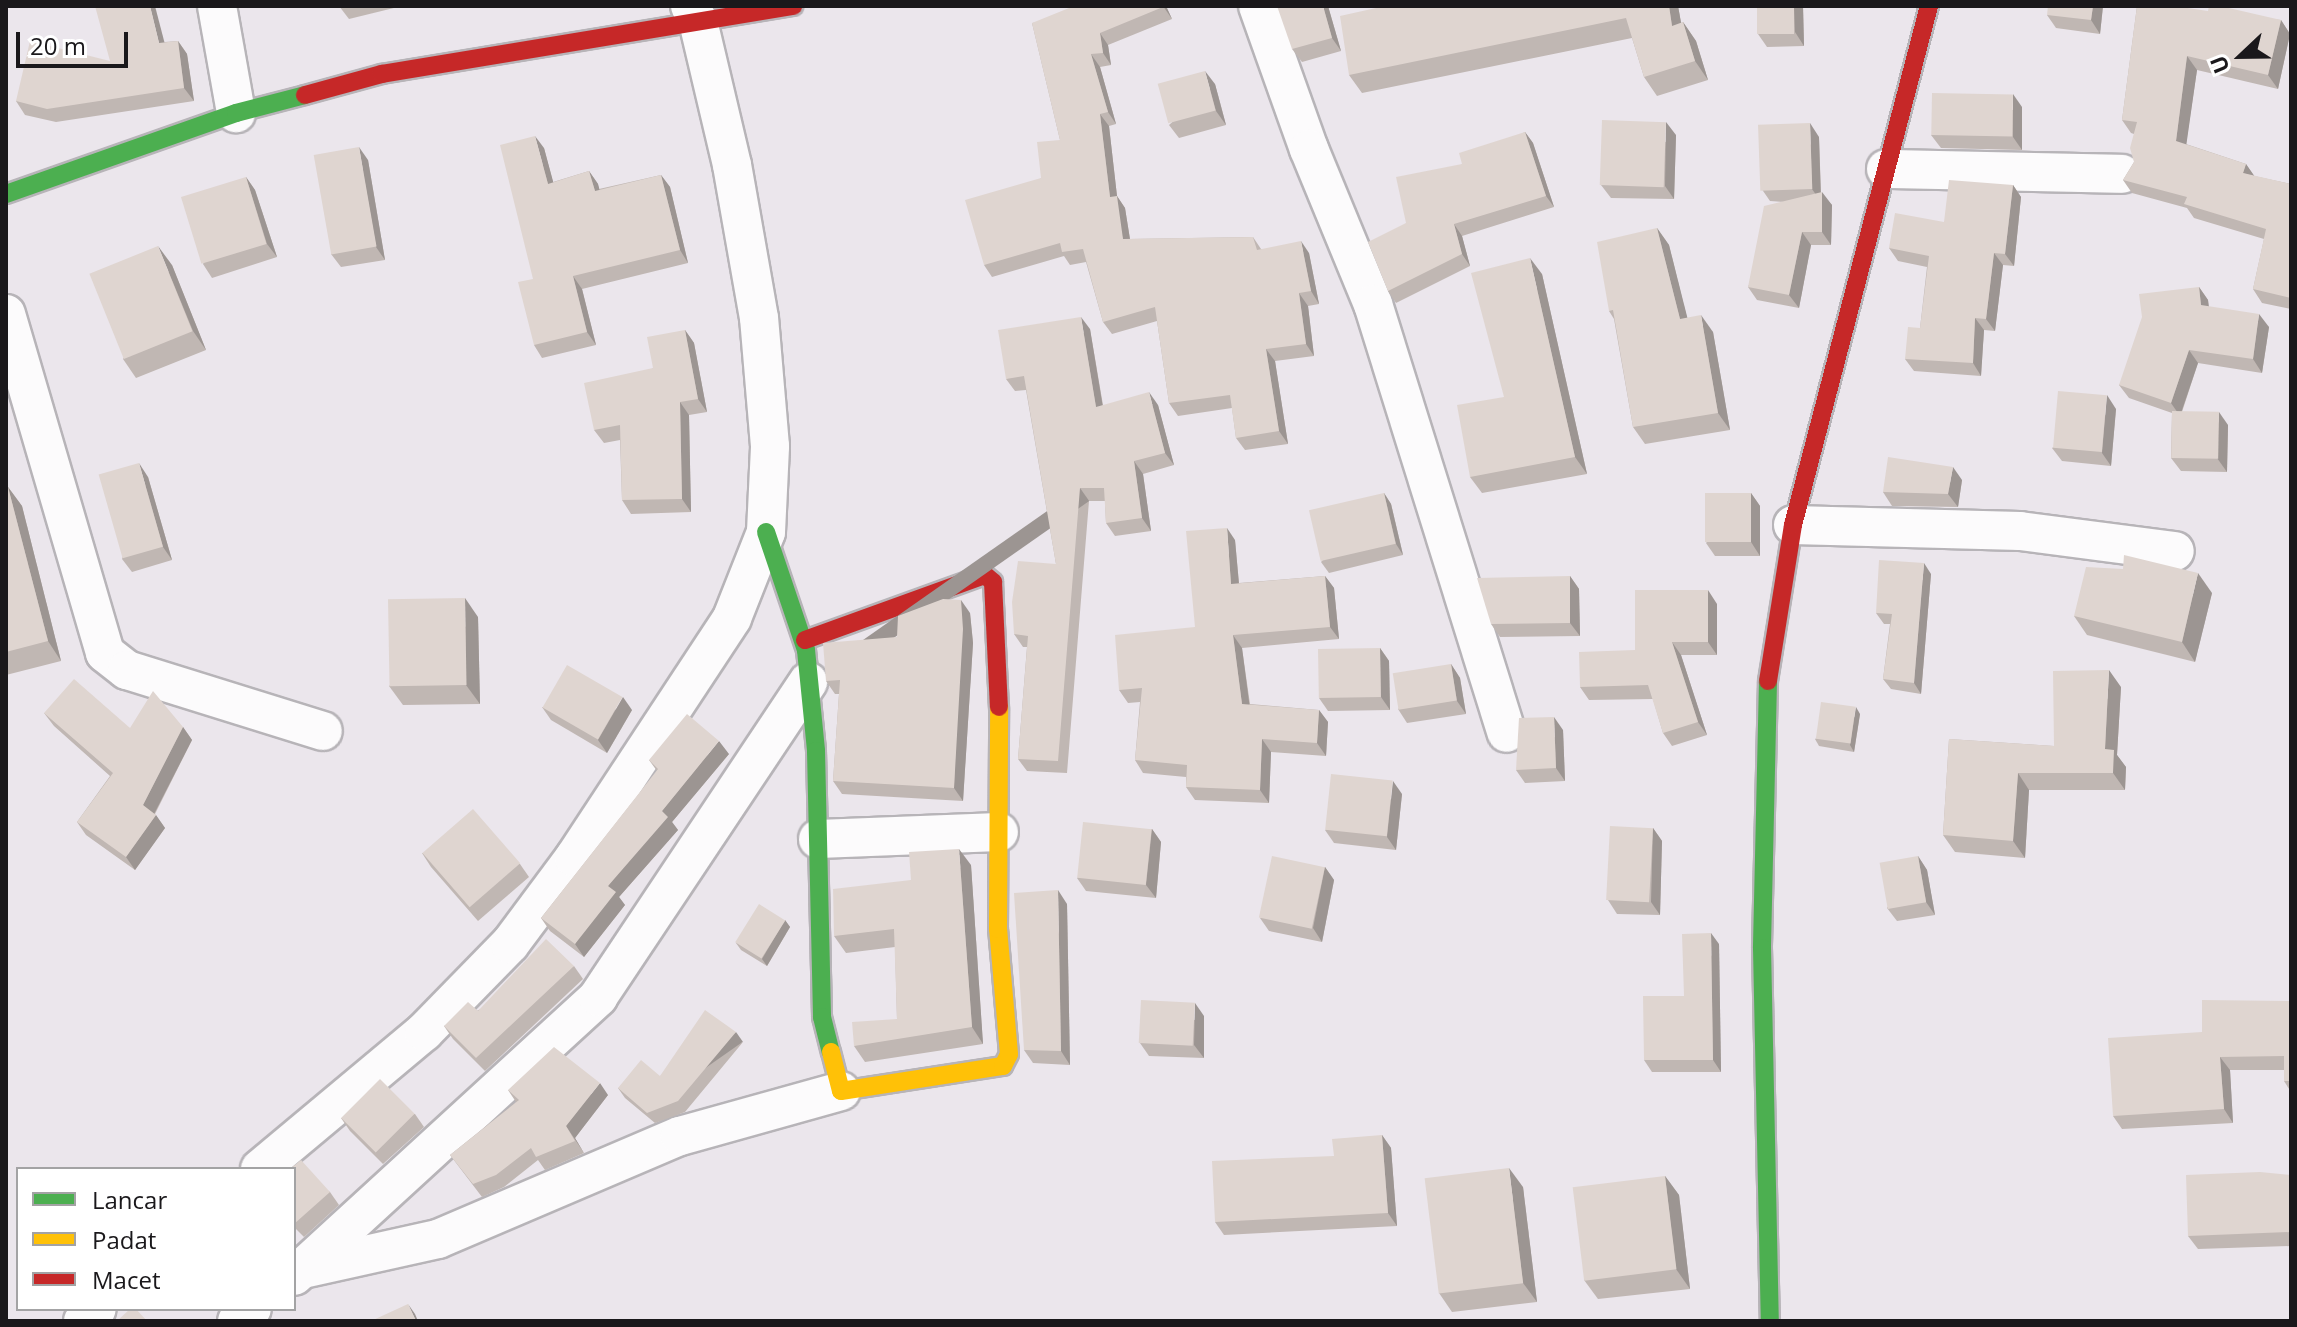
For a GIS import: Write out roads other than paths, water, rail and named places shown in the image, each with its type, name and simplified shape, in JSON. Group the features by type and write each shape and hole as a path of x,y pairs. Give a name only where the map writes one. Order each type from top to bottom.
{"street":[{"path":"217,6 236,113"},
{"path":"6,194 236,113 382,74 694,13 793,6"},
{"path":"1258,6 1378,319 1507,733"},
{"path":"1770,1321 1764,705 1793,525 1929,6"},
{"path":"262,1167 424,1032 510,944 574,858 732,618 766,532 770,446 759,318 732,165 694,13"},
{"path":"1886,169 2122,174"},
{"path":"6,314 105,653 127,670 323,731"},
{"path":"1793,525 2036,532 2175,551"},
{"path":"766,532 805,640 818,839 822,1017 841,1091"},
{"path":"298,1272 438,1239 692,1132 841,1091 974,1073 1006,1063 996,589 990,578 966,580 805,640"},
{"path":"298,1272 598,997 808,682"},
{"path":"818,839 999,832"}]}
